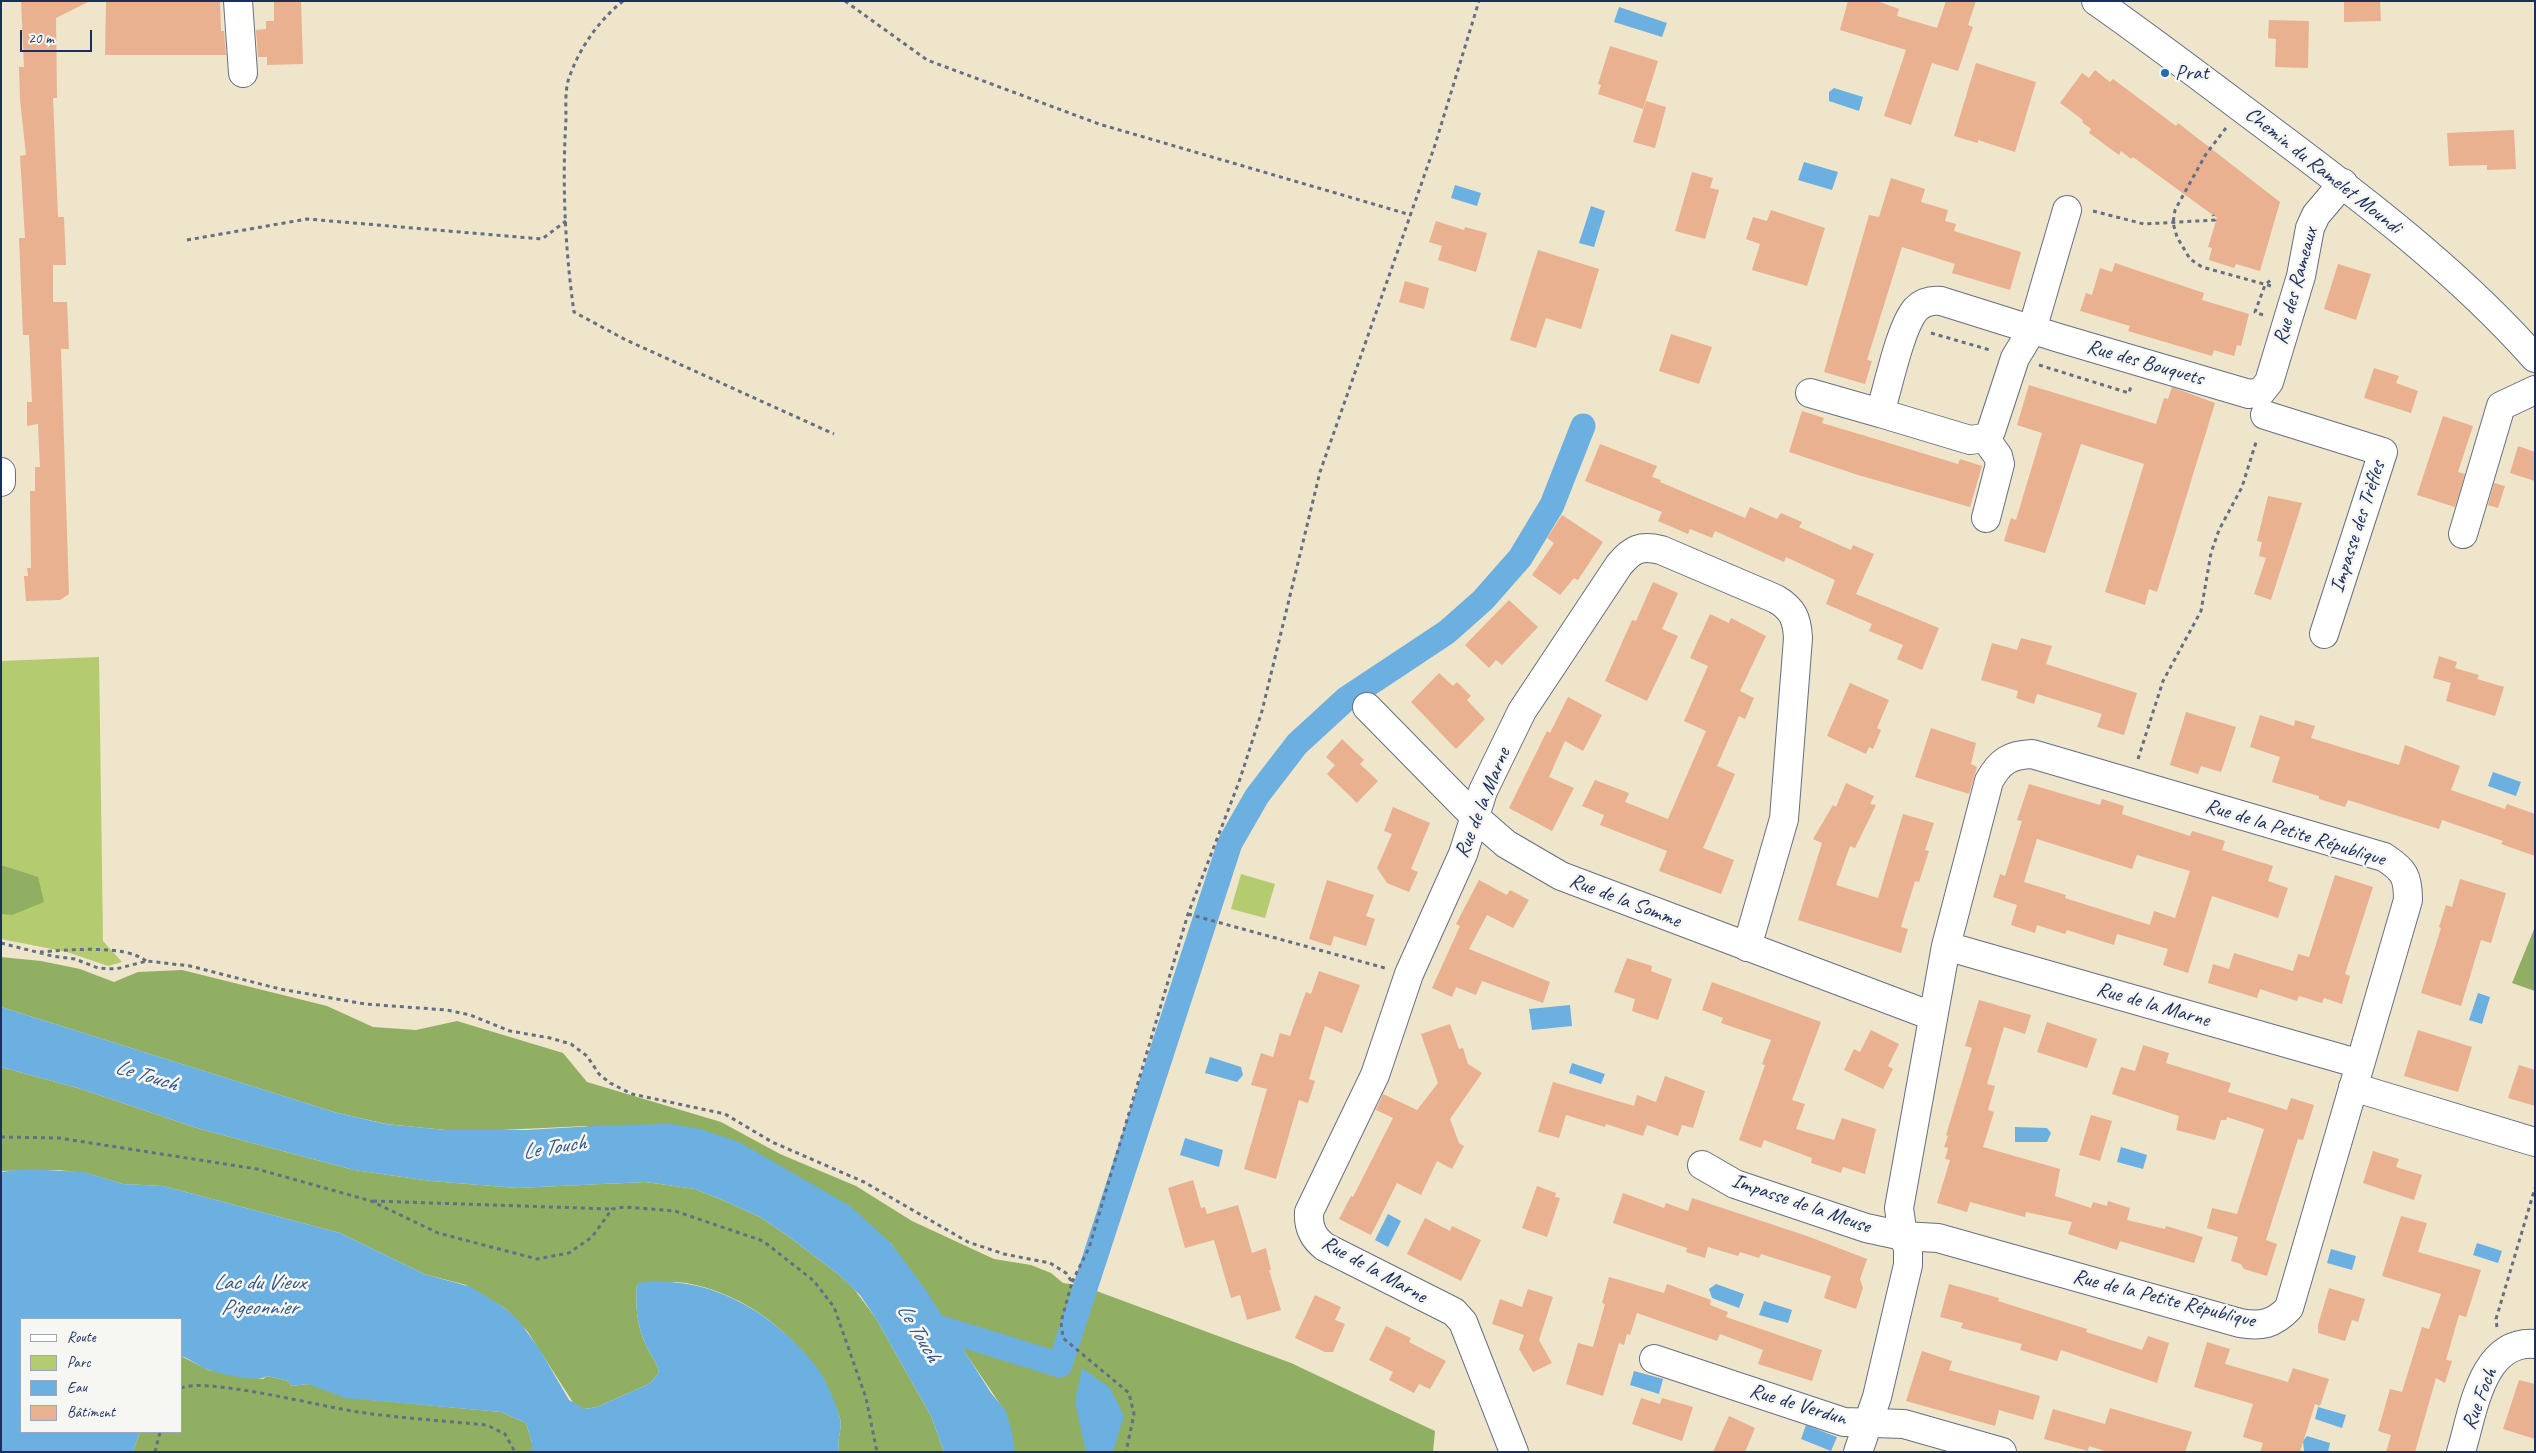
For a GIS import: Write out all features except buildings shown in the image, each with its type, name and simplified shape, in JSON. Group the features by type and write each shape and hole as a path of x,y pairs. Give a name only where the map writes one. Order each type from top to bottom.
{"street":[{"path":"238,1 242,73"},
{"name":"Chemin du Ramelet Moundi","path":"2096,1 2343,183 2422,249 2506,325 2535,358"},
{"name":"Rue des Rameaux","path":"2261,404 2269,382 2278,296 2313,221 2343,183"},
{"path":"1810,393 1970,440 1985,438 1991,431 1997,417 2015,358 2032,330 2067,210"},
{"name":"Rue des Bouquets","path":"1880,413 1907,325 1920,306 1930,301 1941,301 2249,394 2261,404"},
{"path":"2463,534 2501,406 2535,390"},
{"name":"Impasse des Trèfles","path":"2261,404 2383,452 2324,634"},
{"path":"1985,438 1998,456 2000,464 1986,518"},
{"path":"1,472 1,482"},
{"name":"Rue de la Marne","path":"1514,1452 1463,1322 1454,1312 1325,1247 1316,1240 1308,1221 1309,1212 1375,1075 1409,974 1463,854 1483,791 1522,711 1619,565 1636,548 1647,546 1661,550 1776,599 1786,604 1794,614 1798,638 1784,819 1747,947"},
{"name":"Rue de la Somme","path":"1367,707 1476,817 1506,844 1561,876 1932,1016"},
{"name":"Rue de la Petite République","path":"1858,1452 1877,1397 1908,1265 1908,1248 1903,1236 1899,1208 1946,946 1989,781 2004,760 2017,755 2032,754 2384,858 2404,873 2408,886 2408,900 2289,1308 2279,1319 2267,1324 2254,1326 2240,1323 1938,1238 1903,1236"},
{"name":"Rue de la Marne","path":"1946,946 2357,1076 2535,1142"},
{"name":"Impasse de la Meuse","path":"1702,1165 1735,1184 1866,1228 1903,1236"},
{"name":"Rue Foch","path":"2461,1452 2482,1382 2489,1366 2499,1355 2515,1346 2535,1344"},
{"name":"Rue de Verdun","path":"1654,1359 1844,1422 1904,1424 2002,1452"}],"path":[{"path":"623,1 611,11 584,45 568,83 564,139 567,262 574,312 626,340 834,434"},
{"path":"845,1 927,60 1099,124 1411,215"},
{"path":"1126,1452 1134,1414 1129,1393 1063,1338 1061,1322 1072,1282 1089,1248 1188,914 1230,805 1262,711 1320,472 1435,145 1479,1"},
{"path":"2229,124 2206,154 2174,210 2173,224 2177,237 2190,259 2202,267 2278,296"},
{"path":"2067,210 2082,209 2144,224 2173,224 2216,220 2213,215"},
{"path":"187,240 307,219 542,239 566,221"},
{"path":"2278,296 2255,312 2278,296"},
{"path":"2131,783 2163,681 2201,611 2210,553 2219,530 2242,486 2261,404"},
{"path":"1188,914 1209,918 1290,943 1409,974"},
{"path":"1,943 75,959 98,968 116,969 147,961 190,966 280,989 365,1004 447,1010 470,1014 510,1031 571,1044 587,1056 599,1074 610,1083 632,1094 725,1114 772,1142 864,1182 968,1242 1004,1254 1050,1263 1066,1272 1072,1282"},
{"path":"36,952 86,950 129,953 138,954 147,961"},
{"path":"1,1136 58,1138 257,1169 371,1201 438,1233 537,1259 569,1253 592,1237 612,1209"},
{"path":"2499,1355 2496,1319 2535,1188"},
{"path":"371,1201 612,1209 625,1207 675,1211 763,1241 814,1281 834,1307 866,1398 878,1452"},
{"path":"182,1388 190,1384 230,1389 358,1412 487,1425 505,1434 515,1452"},
{"path":"155,1452 160,1433"}],"green space":[{"path":"99,657 103,941 122,962 108,966 67,952 1,939 1,661"},
{"path":"1,865 38,877 44,902 12,915 1,914"},
{"path":"1241,874 1275,884 1265,918 1231,909"},
{"path":"2535,927 2535,991 2512,983"},
{"path":"1,957 41,961 80,969 114,982 138,972 182,970 327,1006 373,1027 416,1030 457,1021 563,1053 587,1082 721,1122 780,1154 856,1186 912,1221 994,1259 1031,1265 1051,1273 1063,1283 1083,1286 1291,1363 1435,1431 1433,1452 1006,1452 1000,1404 891,1243 586,1126 501,1130 446,1130 386,1124 334,1112 1,1007"},
{"path":"1,1067 78,1088 200,1129 354,1170 431,1181 517,1188 646,1182 695,1189 720,1199 760,1217 838,1274 854,1289 875,1317 931,1416 944,1452 839,1452 840,1418 830,1394 817,1371 801,1350 762,1315 716,1291 678,1282 637,1284 636,1300 639,1323 643,1338 659,1373 649,1384 597,1407 585,1409 574,1404 528,1332 506,1309 466,1285 424,1274 340,1233 163,1186 123,1184 90,1174 59,1170 1,1171"},
{"path":"182,1357 208,1370 263,1379 267,1376 289,1381 291,1386 308,1384 372,1400 501,1412 526,1423 532,1443 532,1452 133,1452 140,1433 182,1433"}],"water":[{"path":"1619,7 1667,23 1662,37 1614,22"},
{"path":"1834,88 1863,97 1859,111 1829,101 1829,92"},
{"path":"1804,162 1838,172 1832,190 1798,180"},
{"path":"1455,185 1481,193 1477,206 1451,198"},
{"path":"1591,206 1605,211 1594,247 1579,243"},
{"path":"2493,772 2521,782 2516,796 2488,786"},
{"path":"2478,993 2490,997 2482,1024 2469,1020"},
{"path":"1570,1005 1572,1026 1532,1030 1529,1009"},
{"name":"Le Touch","path":"1,1007 334,1112 385,1124 446,1130 526,1130 672,1124 700,1129 739,1142 850,1206 891,1243 925,1289 991,1393 1006,1411 1015,1452 944,1452 931,1416 875,1317 860,1295 838,1274 788,1236 760,1217 720,1199 695,1189 646,1182 517,1188 431,1181 354,1170 200,1129 78,1088 1,1067"},
{"path":"1210,1057 1241,1067 1243,1075 1237,1082 1205,1073"},
{"path":"1572,1063 1605,1074 1601,1084 1569,1073"},
{"path":"2015,1127 2047,1128 2051,1133 2047,1142 2015,1142"},
{"path":"1185,1138 1223,1150 1219,1167 1180,1155"},
{"path":"2121,1147 2147,1155 2143,1169 2117,1162"},
{"name":"Lac du Vieux Pigeonnier","path":"26,1169 84,1172 123,1184 163,1186 340,1233 424,1274 471,1287 506,1309 519,1321 540,1350 569,1400 585,1409 597,1407 649,1384 659,1373 643,1338 639,1323 636,1300 637,1284 650,1281 671,1282 693,1285 714,1291 734,1299 772,1322 804,1352 818,1369 831,1393 840,1418 839,1452 532,1452 532,1443 526,1423 501,1412 345,1398 308,1384 291,1386 289,1381 267,1376 256,1379 230,1376 205,1369 182,1356 182,1318 20,1318 20,1433 140,1433 133,1452 1,1452 1,1172"},
{"path":"1388,1214 1401,1221 1388,1247 1375,1240"},
{"path":"2477,1243 2502,1251 2498,1263 2473,1255"},
{"path":"2331,1249 2356,1256 2352,1270 2327,1263"},
{"path":"1716,1284 1744,1294 1739,1308 1712,1298 1709,1289"},
{"path":"1764,1301 1792,1310 1788,1323 1759,1315"},
{"path":"1082,1368 1110,1388 1124,1416 1113,1452 1086,1452 1075,1402"},
{"path":"1634,1371 1663,1379 1659,1394 1630,1385"},
{"path":"2318,1407 2346,1415 2342,1428 2315,1419"},
{"path":"1806,1425 1837,1437 1831,1451 1801,1439"},
{"path":"2307,1436 2330,1443 2328,1452 2304,1451 2303,1441"}],"waterway":[{"name":"Le Touch","path":"921,1322 1060,1365 1230,843 1257,796 1297,744 1346,699 1447,632 1483,600 1520,558 1552,505 1583,426"}],"place":[{"name":"Prat","path":"2165,73"}]}
